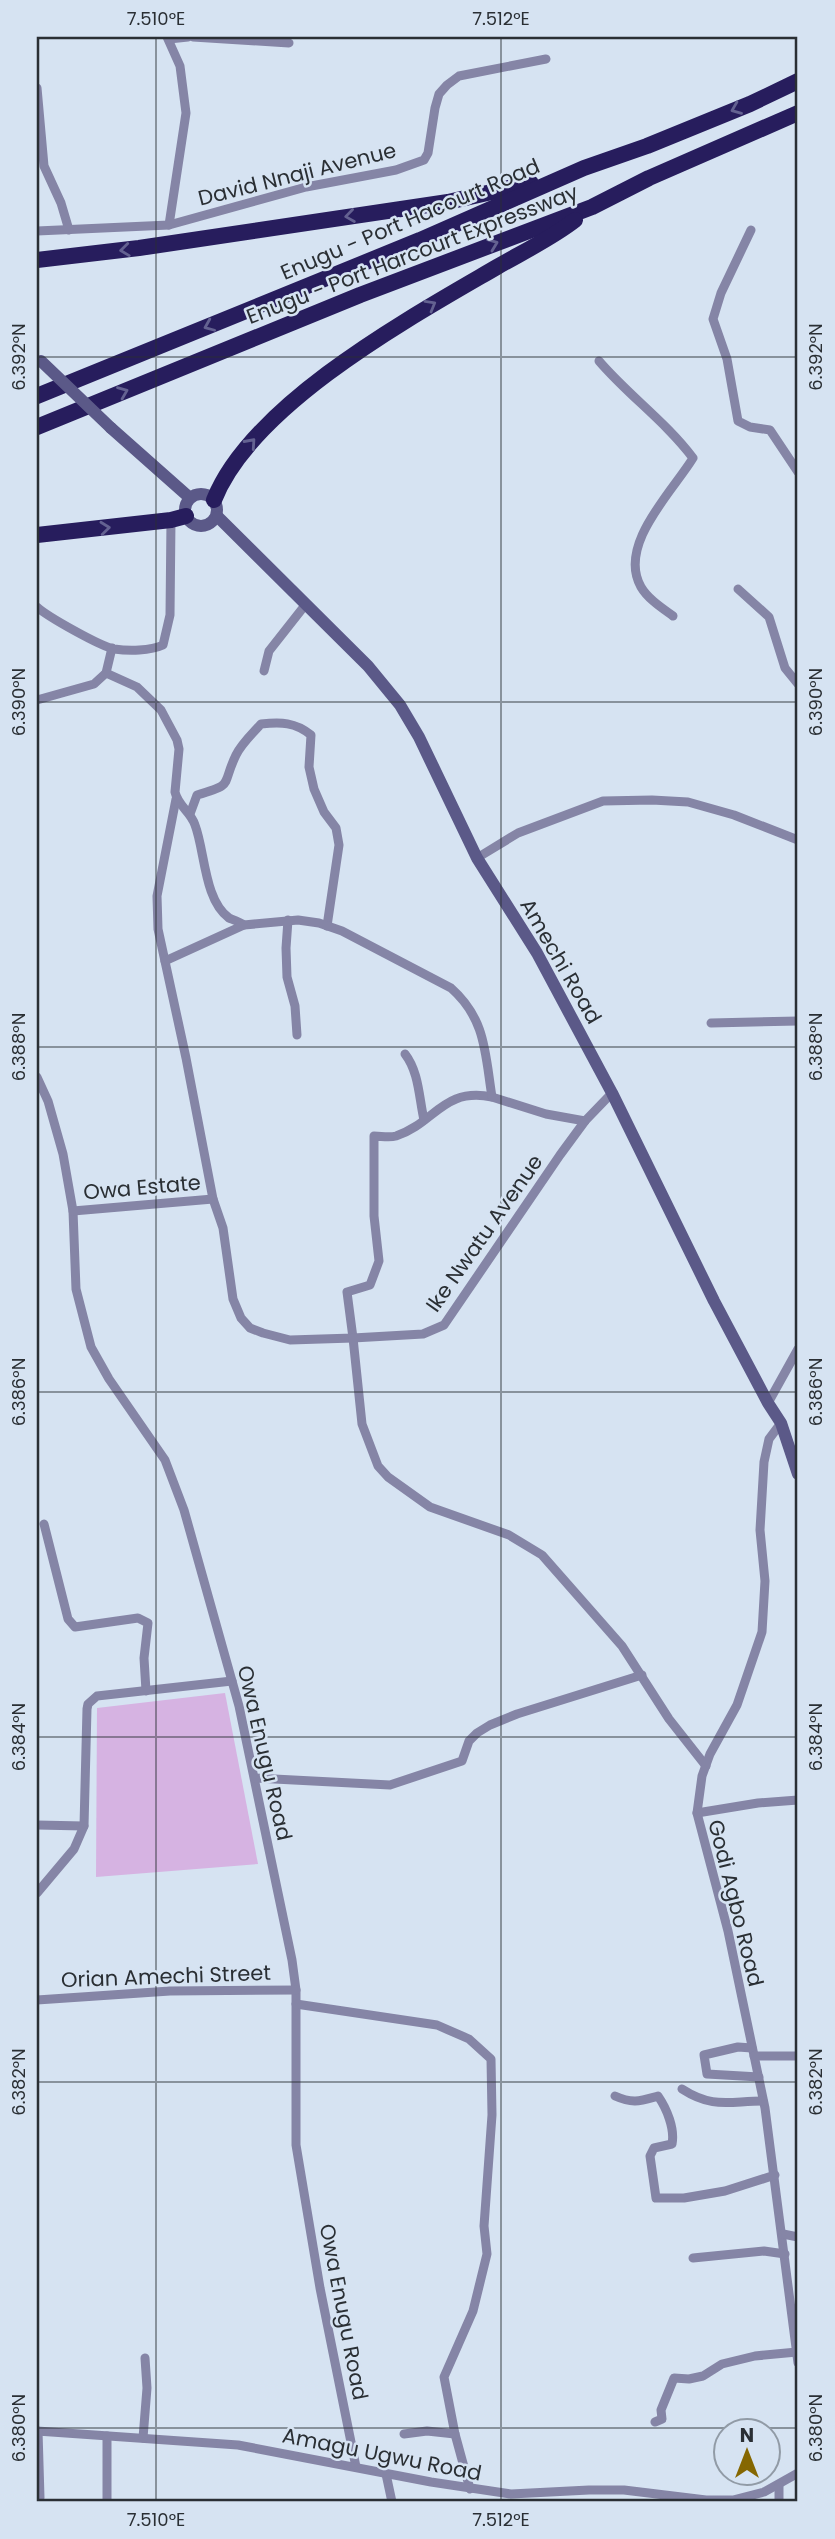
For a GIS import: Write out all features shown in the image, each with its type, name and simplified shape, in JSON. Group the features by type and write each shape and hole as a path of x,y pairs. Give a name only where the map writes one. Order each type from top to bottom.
{"highway":[{"name":"Enugu - Port Hacourt Road","path":"37,396 420,240 584,168 712,120 798,81"},
{"name":"Enugu - Port Harcourt Expressway","path":"37,427 360,295 592,206 798,113"},
{"path":"37,260 139,248 448,202 530,184 584,168"},
{"path":"214,500 229,469 246,449 275,417 323,379 387,331 569,224 592,206"},
{"path":"37,535 179,518"}],"main road":[{"path":"39,359 190,498"},
{"path":"199,494 210,496 214,500 218,517 203,526 179,518 190,498 199,494"},
{"name":"Amechi Road","path":"218,517 368,666 400,705 419,737 477,858 537,953 612,1093 713,1301 781,1423 798,1474"}],"street":[{"path":"169,225 186,113 180,66 168,38 188,37"},
{"path":"193,37 289,43"},
{"name":"David Nnaji Avenue","path":"37,231 169,225 306,187 396,170 424,160 428,153 439,94 447,85 460,76 546,59"},
{"path":"37,88 44,166 61,203 69,230"},
{"path":"751,230 721,293 713,319 727,359 737,421 750,427 770,430 798,472"},
{"path":"599,361 622,387 680,441 693,458 683,475 656,507 634,565 641,587 654,602 673,616"},
{"path":"37,607 112,648 142,649 163,645 170,615 179,518"},
{"path":"738,589 769,617 785,668 798,684"},
{"path":"264,671 269,651 306,604"},
{"path":"37,700 94,684 106,673 112,648"},
{"name":"Ike Nwatu Avenue","path":"106,673 137,687 161,710 179,749 176,799 156,913 213,1199 223,1228 233,1299 241,1318 250,1328 290,1340 423,1334 444,1325 585,1121 612,1093"},
{"path":"190,814 197,795 216,791 229,779 236,754 261,724 283,722 299,725 311,735 309,767 314,789 324,812 336,828 339,845 327,926"},
{"path":"176,799 190,814 197,828 205,869 218,905 229,918 244,925"},
{"path":"477,858 518,833 603,801 688,802 734,815 798,840"},
{"path":"288,920 287,977 295,1006 297,1035"},
{"path":"165,961 244,925 298,920 327,926 451,988 463,998 474,1013 482,1034 492,1097"},
{"path":"711,1023 798,1021"},
{"path":"405,1054 417,1079 424,1120"},
{"name":"Owa Enugu Road","path":"37,1077 58,1134 73,1211 76,1289 91,1347 109,1379 165,1460 184,1510 232,1681 255,1778 296,1990 296,2145 320,2288 356,2467"},
{"path":"585,1121 546,1114 476,1094 460,1097 396,1136 374,1136 374,1216 379,1261 370,1285 347,1292 362,1424 377,1466 388,1477 430,1507 509,1535 542,1555 622,1646 669,1719 706,1766"},
{"name":"Owa Estate","path":"73,1211 213,1199"},
{"path":"768,1403 798,1349"},
{"name":"Godi Agbo Road","path":"781,1423 769,1439 764,1462 760,1530 765,1581 762,1632 737,1705 710,1754 702,1776 697,1813 728,1931 759,2077 775,2175 798,2363"},
{"path":"44,1524 68,1619 75,1626 138,1618 148,1623 144,1658 146,1691"},
{"path":"255,1778 390,1785 461,1760 469,1741 490,1725 642,1675"},
{"path":"37,1893 74,1849 84,1826 88,1704 97,1696 232,1681"},
{"path":"697,1813 758,1803 798,1800"},
{"path":"37,1825 84,1826"},
{"name":"Orian Amechi Street","path":"37,2000 170,1991 296,1990"},
{"path":"296,2004 437,2025 469,2039 491,2059 492,2115 484,2226 487,2254 473,2311 444,2377 455,2434 470,2489"},
{"path":"759,2077 733,2073 708,2074 704,2055 738,2047 753,2052 798,2056"},
{"path":"682,2089 698,2099 714,2103 763,2101"},
{"path":"615,2096 640,2102 658,2096 666,2112 674,2133 672,2144 654,2148 650,2156 656,2197 684,2198 724,2191 775,2175"},
{"path":"783,2234 798,2237"},
{"path":"693,2258 764,2251 785,2254"},
{"path":"655,2422 662,2419 661,2410 674,2378 703,2376 722,2364 755,2356 797,2352"},
{"path":"143,2438 147,2388 145,2358"},
{"path":"37,2501 40,2498 38,2431"},
{"name":"Amagu Ugwu Road","path":"38,2431 237,2445 470,2489 546,2498 589,2490 624,2490 706,2500 733,2500 777,2486"},
{"path":"404,2434 427,2431 455,2434"},
{"path":"107,2436 107,2502"},
{"name":"Amagu Ugwu Road","path":"782,2483 798,2473"},
{"path":"386,2474 392,2502"},
{"path":"485,2491 491,2502"}],"shaded area":[{"path":"225,1693 258,1864 96,1877 97,1708"}]}
